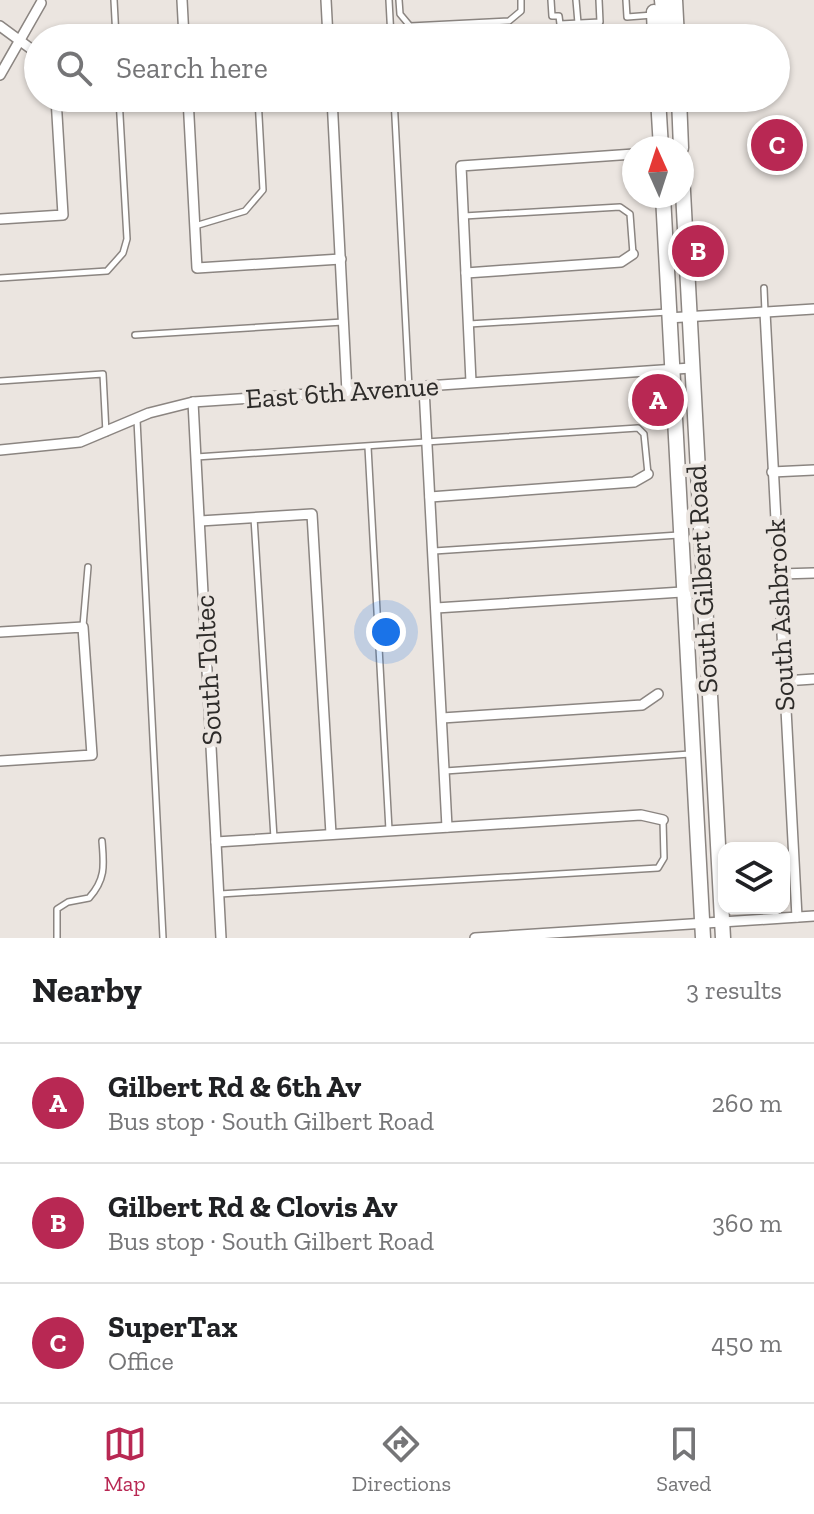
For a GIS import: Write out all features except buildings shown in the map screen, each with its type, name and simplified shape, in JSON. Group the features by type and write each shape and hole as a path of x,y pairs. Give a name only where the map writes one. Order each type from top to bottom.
{"main road":[{"path":"662,0 665,24"},
{"path":"675,0 676,24"},
{"path":"659,112 660,136"},
{"path":"680,112 681,136"},
{"name":"South Gilbert Road","path":"664,208 691,754 710,926 723,938"},
{"name":"South Gilbert Road","path":"684,208 710,926"}],"street":[{"path":"182,0 183,24"},
{"path":"326,0 327,24"},
{"path":"28,24 41,3"},
{"path":"0,26 24,42"},
{"path":"0,75 24,30"},
{"path":"0,219 63,215 57,112"},
{"path":"189,112 197,268 341,259"},
{"path":"333,112 347,392"},
{"path":"471,382 461,166 622,155"},
{"path":"466,273 621,262 633,254"},
{"path":"668,315 689,317 814,309"},
{"name":"South Ashbrook","path":"765,312 797,917"},
{"name":"East 6th Avenue","path":"0,450 52,447 106,434 170,406 193,402 691,368"},
{"path":"424,388 447,827"},
{"name":"South Toltec","path":"193,402 221,938"},
{"path":"772,472 814,470"},
{"path":"430,497 634,482 648,474"},
{"path":"200,521 312,514 331,834"},
{"path":"780,574 814,573"},
{"path":"436,608 682,592"},
{"path":"0,632 83,627 92,755 0,761"},
{"path":"784,681 814,679"},
{"path":"442,718 642,705 658,694"},
{"path":"216,842 641,815 663,820"},
{"path":"475,938 710,926 814,916"}],"lane":[{"path":"114,0 115,24"},
{"path":"389,0 390,24"},
{"path":"399,0 400,14 408,24"},
{"path":"450,24 509,21 517,18 521,0"},
{"path":"551,0 552,16 559,16 560,24 600,22 599,0"},
{"path":"576,0 578,23"},
{"path":"626,0 627,17 653,8"},
{"path":"0,278 107,271 123,253 127,239 120,112"},
{"path":"194,226 245,211 263,190 259,112"},
{"path":"395,112 409,388"},
{"path":"463,216 620,207 630,214 633,254"},
{"path":"764,288 765,312"},
{"path":"469,324 668,315"},
{"path":"135,335 344,322"},
{"path":"0,381 103,374 106,434"},
{"path":"137,419 163,938"},
{"path":"196,457 638,428 644,434 648,474"},
{"path":"368,447 389,831"},
{"path":"254,517 274,838"},
{"path":"433,551 679,535"},
{"path":"83,627 88,567"},
{"path":"444,771 691,754"},
{"path":"219,894 658,868 664,858 663,820"},
{"path":"57,938 57,909 62,904 89,898 99,887 104,875 102,841"}],"place":[{"name":"SuperTax","path":"777,145"},
{"name":"Gilbert Rd & Clovis Av","path":"698,251"},
{"name":"Gilbert Rd & 6th Av","path":"658,400"}]}
